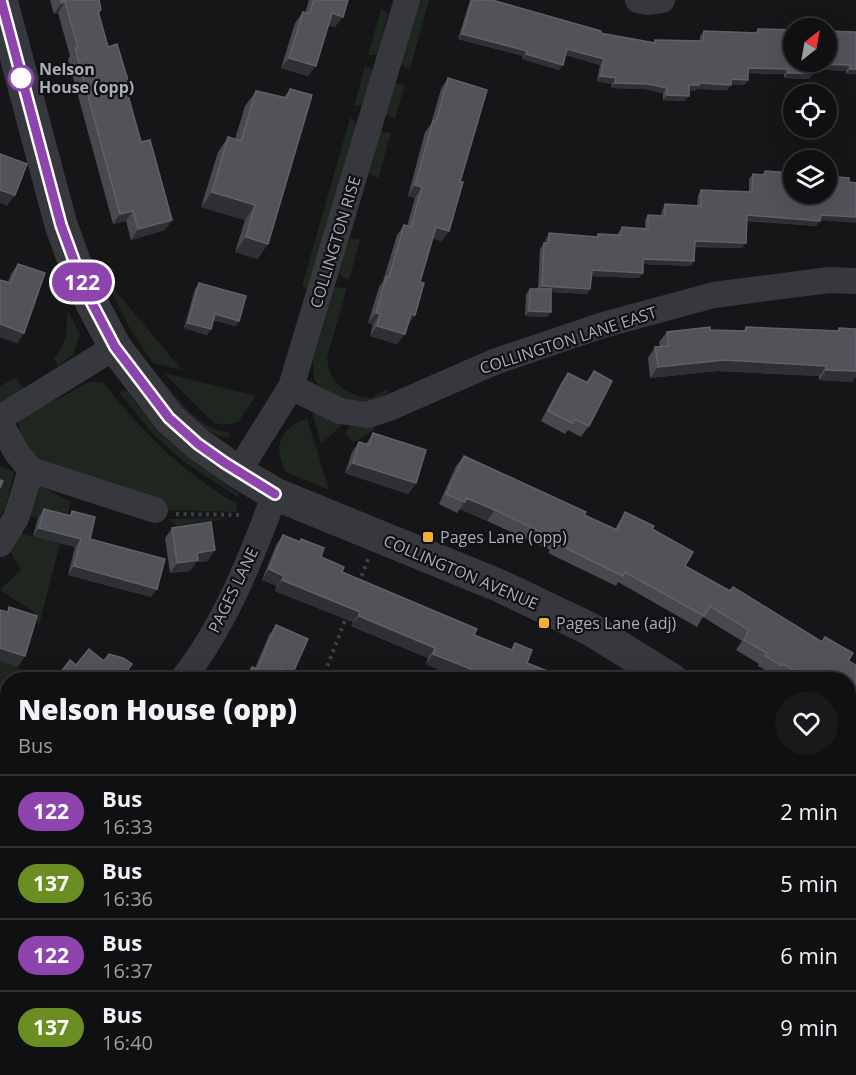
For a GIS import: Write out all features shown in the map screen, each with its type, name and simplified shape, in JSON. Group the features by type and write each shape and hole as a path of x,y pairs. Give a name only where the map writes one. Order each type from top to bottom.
{"street":[{"name":"COLLINGTON AVENUE","path":"1,0 61,225 84,288 115,347 169,418 198,444 238,472 271,505 377,536 500,586 590,629 659,672"},
{"name":"COLLINGTON RISE","path":"238,472 291,387 407,0"},
{"path":"638,0 646,2 662,0"},
{"name":"COLLINGTON LANE EAST","path":"291,387 340,411 367,415 389,408 494,362 603,325 714,295 829,280 856,281"},
{"path":"0,418 115,347"},
{"path":"0,423 17,453 31,470 154,510"},
{"path":"0,544 16,518 31,470"},
{"name":"PAGES LANE","path":"187,672 219,624 271,505"}],"path":[{"path":"154,510 168,514 271,505"},
{"path":"358,585 377,536"},
{"path":"325,672 350,606"}],"shaded area":[{"path":"418,0 429,0 410,69 400,65"},
{"path":"381,9 388,13 377,55 368,55"},
{"path":"365,66 373,70 362,105 354,106"},
{"path":"395,83 405,85 395,118 385,115"},
{"path":"350,118 357,122 309,289 302,286"},
{"path":"380,132 391,133 378,179 369,173"},
{"path":"349,238 360,240 349,280 339,275"},
{"path":"104,277 182,370 153,363 129,327"},
{"path":"335,287 347,288 327,358 328,367 331,375 341,387 362,397 371,398 387,389 389,392 368,407 344,403 323,391 314,379 313,360"},
{"path":"67,310 80,334 74,353 58,367 54,358 66,336"},
{"path":"155,372 198,419 218,431 229,432 230,437 207,431 196,423 151,375"},
{"path":"164,373 256,396 238,422 225,425 214,423"},
{"path":"15,378 27,391 0,405 0,386"},
{"path":"89,382 103,382 164,450 199,479 237,504 236,512 169,510 159,501 38,460 21,441 18,420"},
{"path":"126,390 164,434 239,494 239,498 184,462 153,434 119,392"},
{"path":"315,412 345,422 321,444 313,416"},
{"path":"307,418 329,490 286,472 282,463 279,446 281,439 290,427"},
{"path":"378,422 372,431 353,443 345,433 351,424"},
{"path":"0,466 14,472 5,509 0,516"},
{"path":"38,485 71,502 39,625 33,611 0,590 21,570 9,550 20,533 53,541 58,523 25,515"},
{"path":"230,518 176,526 169,519"},
{"path":"0,661 23,671 22,672 0,672"}],"building":[{"path":"61,0 99,0 101,10 98,11 108,47 117,44 130,87 126,88 141,142 150,140 172,220 138,229 133,211 120,214 75,48 78,48 65,2 61,3"},
{"path":"314,0 348,0 343,17 332,13 316,66 289,58 303,12 309,14"},
{"path":"472,0 492,0 601,31 600,33 655,43 655,40 703,41 704,31 758,33 758,29 783,30 783,69 748,68 748,80 731,79 731,85 699,83 699,85 689,85 689,96 667,95 667,88 648,84 615,83 616,78 601,76 604,59 567,49 563,65 526,54 527,51 462,34"},
{"path":"837,31 856,32 856,69 850,69 850,65 837,65"},
{"path":"788,72 813,72 813,73"},
{"path":"448,78 487,90 460,182 463,182 449,231 436,227 420,282 424,283 415,315 411,314 405,334 377,326 380,314 376,313 404,225 411,227 422,187 415,185"},
{"path":"290,89 312,95 268,244 246,237 255,205 212,192 228,137 241,141 256,91 287,98"},
{"path":"0,154 27,164 15,195 0,190"},
{"path":"765,171 783,172 783,204 837,204 837,177 849,178 849,182 856,183 856,217 821,215 820,221 747,215 746,243 695,241 694,261 643,259 643,273 592,270 590,289 542,286 544,243 549,243 549,233 598,237 598,234 621,235 622,227 648,229 648,215 665,216 665,204 701,206 701,190 752,192 753,174 765,175"},
{"path":"18,264 45,273 24,333 0,324 0,280 11,283"},
{"path":"199,283 246,296 239,321 215,314 211,329 188,323"},
{"path":"530,289 551,289 551,312 529,311"},
{"path":"710,327 710,330 746,331 746,327 839,331 839,328 856,329 856,371 826,370 826,366 724,360 658,367 655,347 668,346 667,332"},
{"path":"594,371 612,381 589,426 574,419 572,423 548,411 568,373 588,383"},
{"path":"373,433 426,450 416,483 353,463 359,442 369,445"},
{"path":"464,456 586,512 584,515 617,530 625,512 654,526 652,529 693,552 685,566 730,591 733,587 822,642 825,637 853,653 848,661 856,665 856,672 796,672 783,664 782,666 765,656 767,653 744,640 749,630 710,606 704,616 625,572 623,576 555,543 557,540 495,510 466,498 465,502 446,494"},
{"path":"44,509 71,516 72,511 95,517 90,539 165,559 157,589 74,566 81,539 39,528"},
{"path":"211,522 215,550 197,553 198,560 177,563 172,528"},
{"path":"283,535 300,542 301,539 324,548 321,557 344,567 342,572 477,629 474,635 512,650 515,643 532,650 527,663 550,672 473,672 471,669 433,654 435,648 359,616 360,612 282,580 284,576 269,569"},
{"path":"9,607 37,616 25,656 0,648 0,610 8,612"},
{"path":"276,625 308,639 293,672 280,669 279,672 250,672 252,667 257,669"},
{"path":"89,649 104,661 109,654 123,658 132,664 126,672 61,672 70,660 76,665"}],"bus line":[{"name":"122","path":"1,0 61,225 84,288 115,347 169,418 198,444 275,494"}],"place":[{"name":"Nelson House (opp)","path":"21,78"},
{"name":"Pages Lane (opp)","path":"428,537"},
{"name":"Pages Lane (adj)","path":"544,623"}]}
